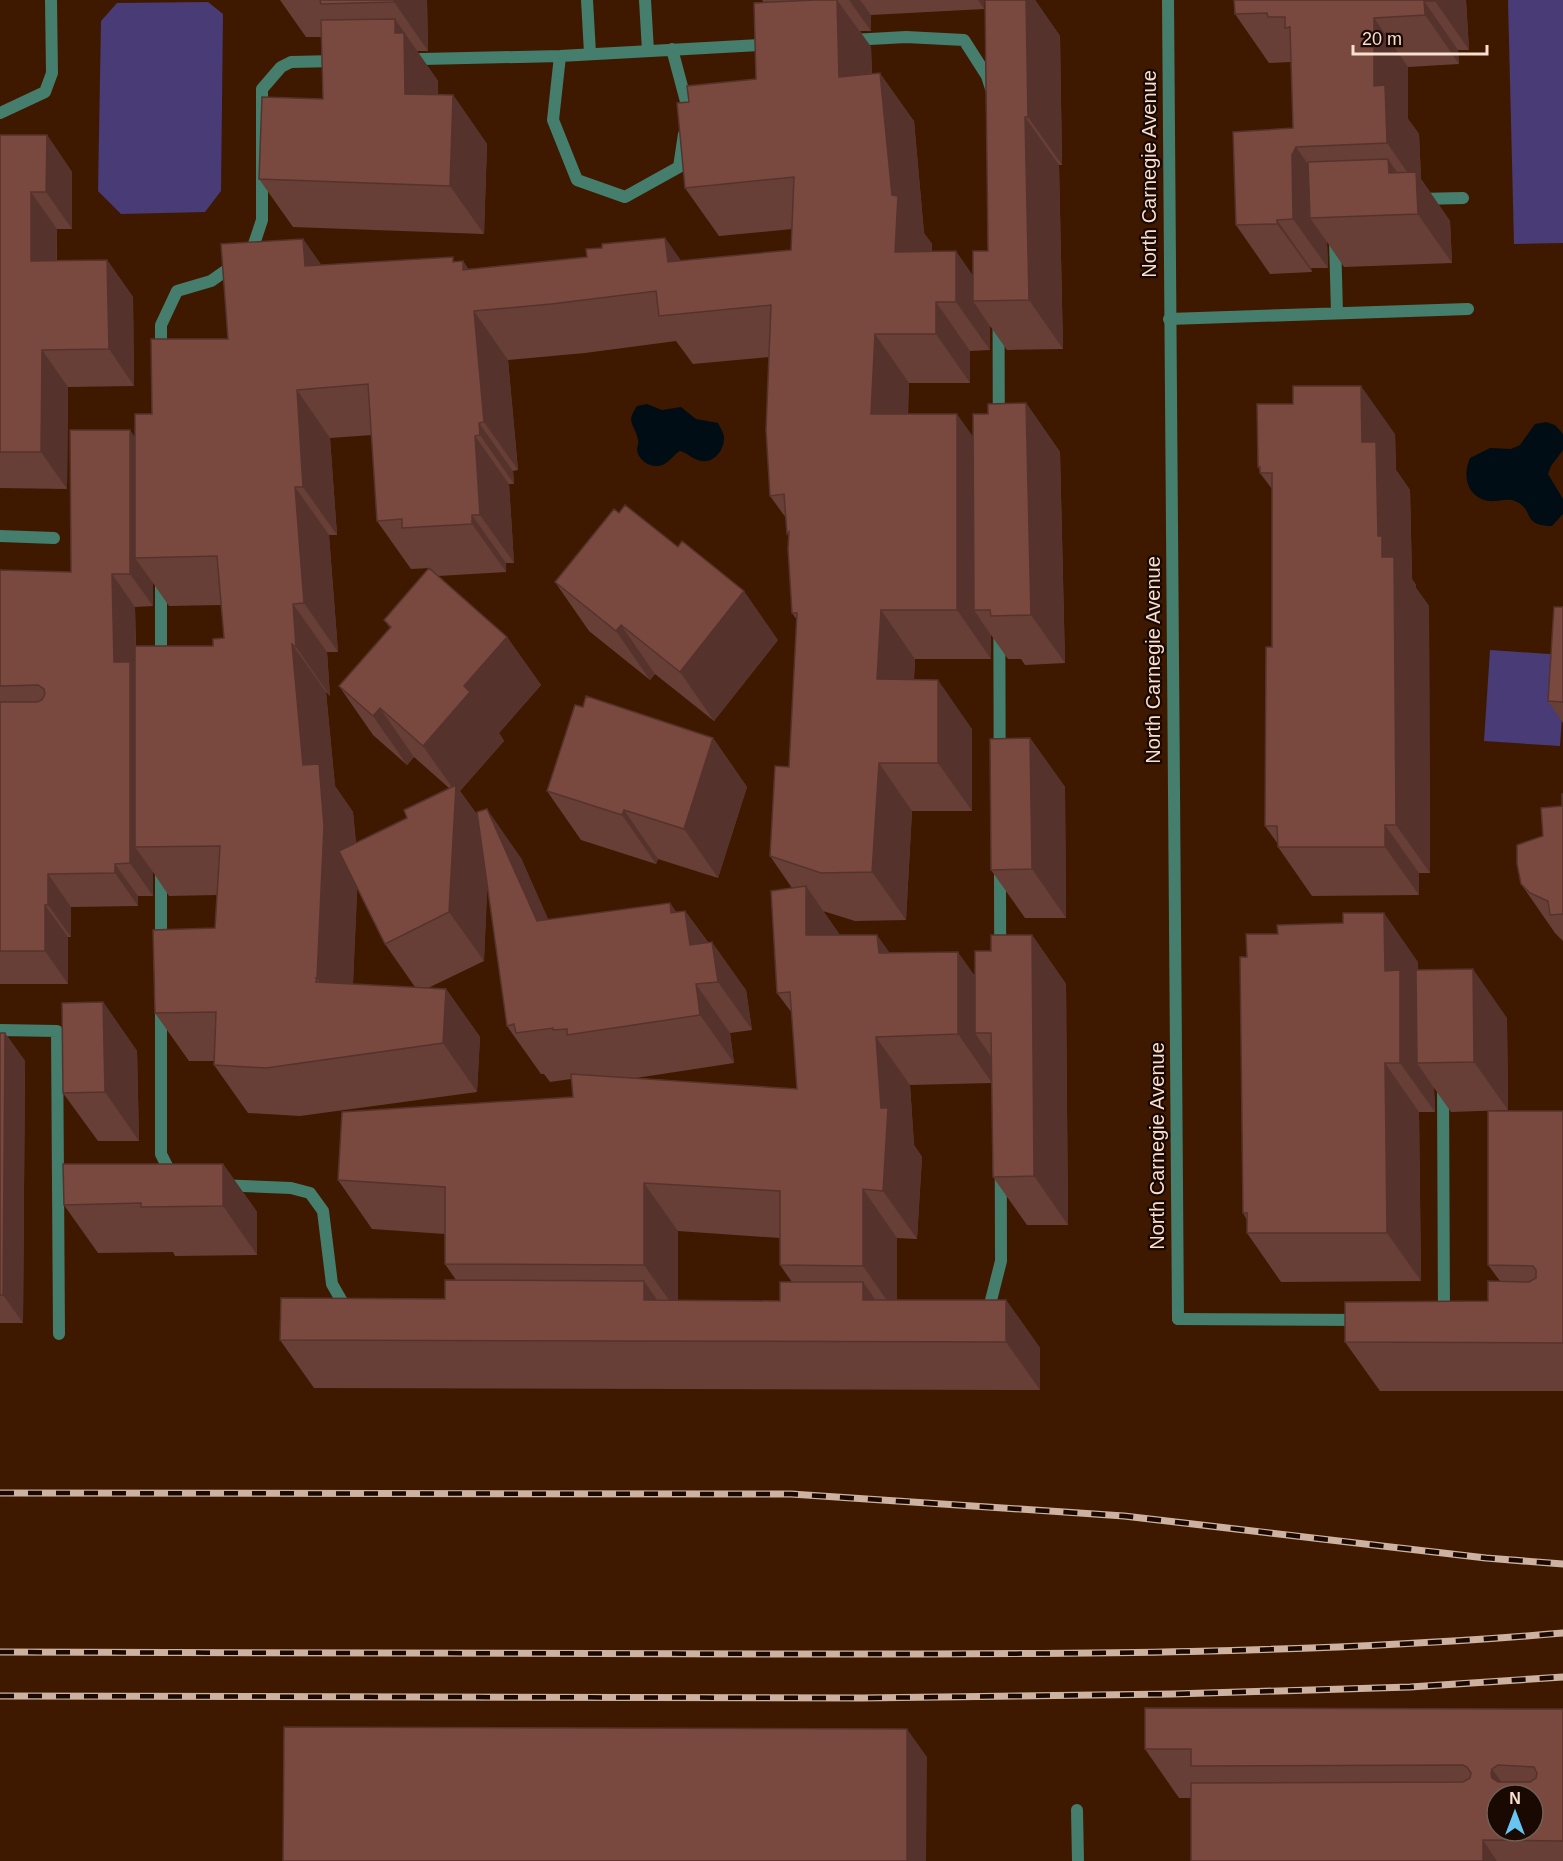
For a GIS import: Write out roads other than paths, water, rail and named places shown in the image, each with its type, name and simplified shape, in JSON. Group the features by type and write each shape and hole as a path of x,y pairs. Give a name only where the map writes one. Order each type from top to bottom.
{"street":[{"path":"0,113 45,93 52,73 51,0"},
{"path":"587,0 590,53"},
{"path":"645,0 648,51"},
{"name":"North Carnegie Avenue","path":"1168,0 1178,1319 1377,1321"},
{"path":"906,37 964,40 987,76 998,111 1001,1262 987,1316 944,1323 376,1320 344,1305 332,1284 323,1211 310,1193 291,1188 191,1184 170,1172 161,1154 161,325 177,291 211,281 251,253 262,220 262,89 281,67 291,62 560,56 590,53 906,37"},
{"path":"560,56 554,120 577,180 625,197 679,167 688,109 672,49"},
{"path":"1405,200 1463,198"},
{"path":"1335,225 1337,314"},
{"path":"1169,319 1468,309"},
{"path":"0,536 54,538"},
{"path":"0,1030 57,1031 59,1334"},
{"path":"1443,1072 1445,1321"},
{"path":"1077,1810 1078,1861"}],"railway":[{"path":"0,1493 791,1494 1124,1516 1486,1558 1563,1564"},
{"path":"0,1652 786,1654 1174,1652 1369,1646 1563,1633"},
{"path":"0,1696 862,1698 1173,1694 1410,1687 1563,1677"}]}
